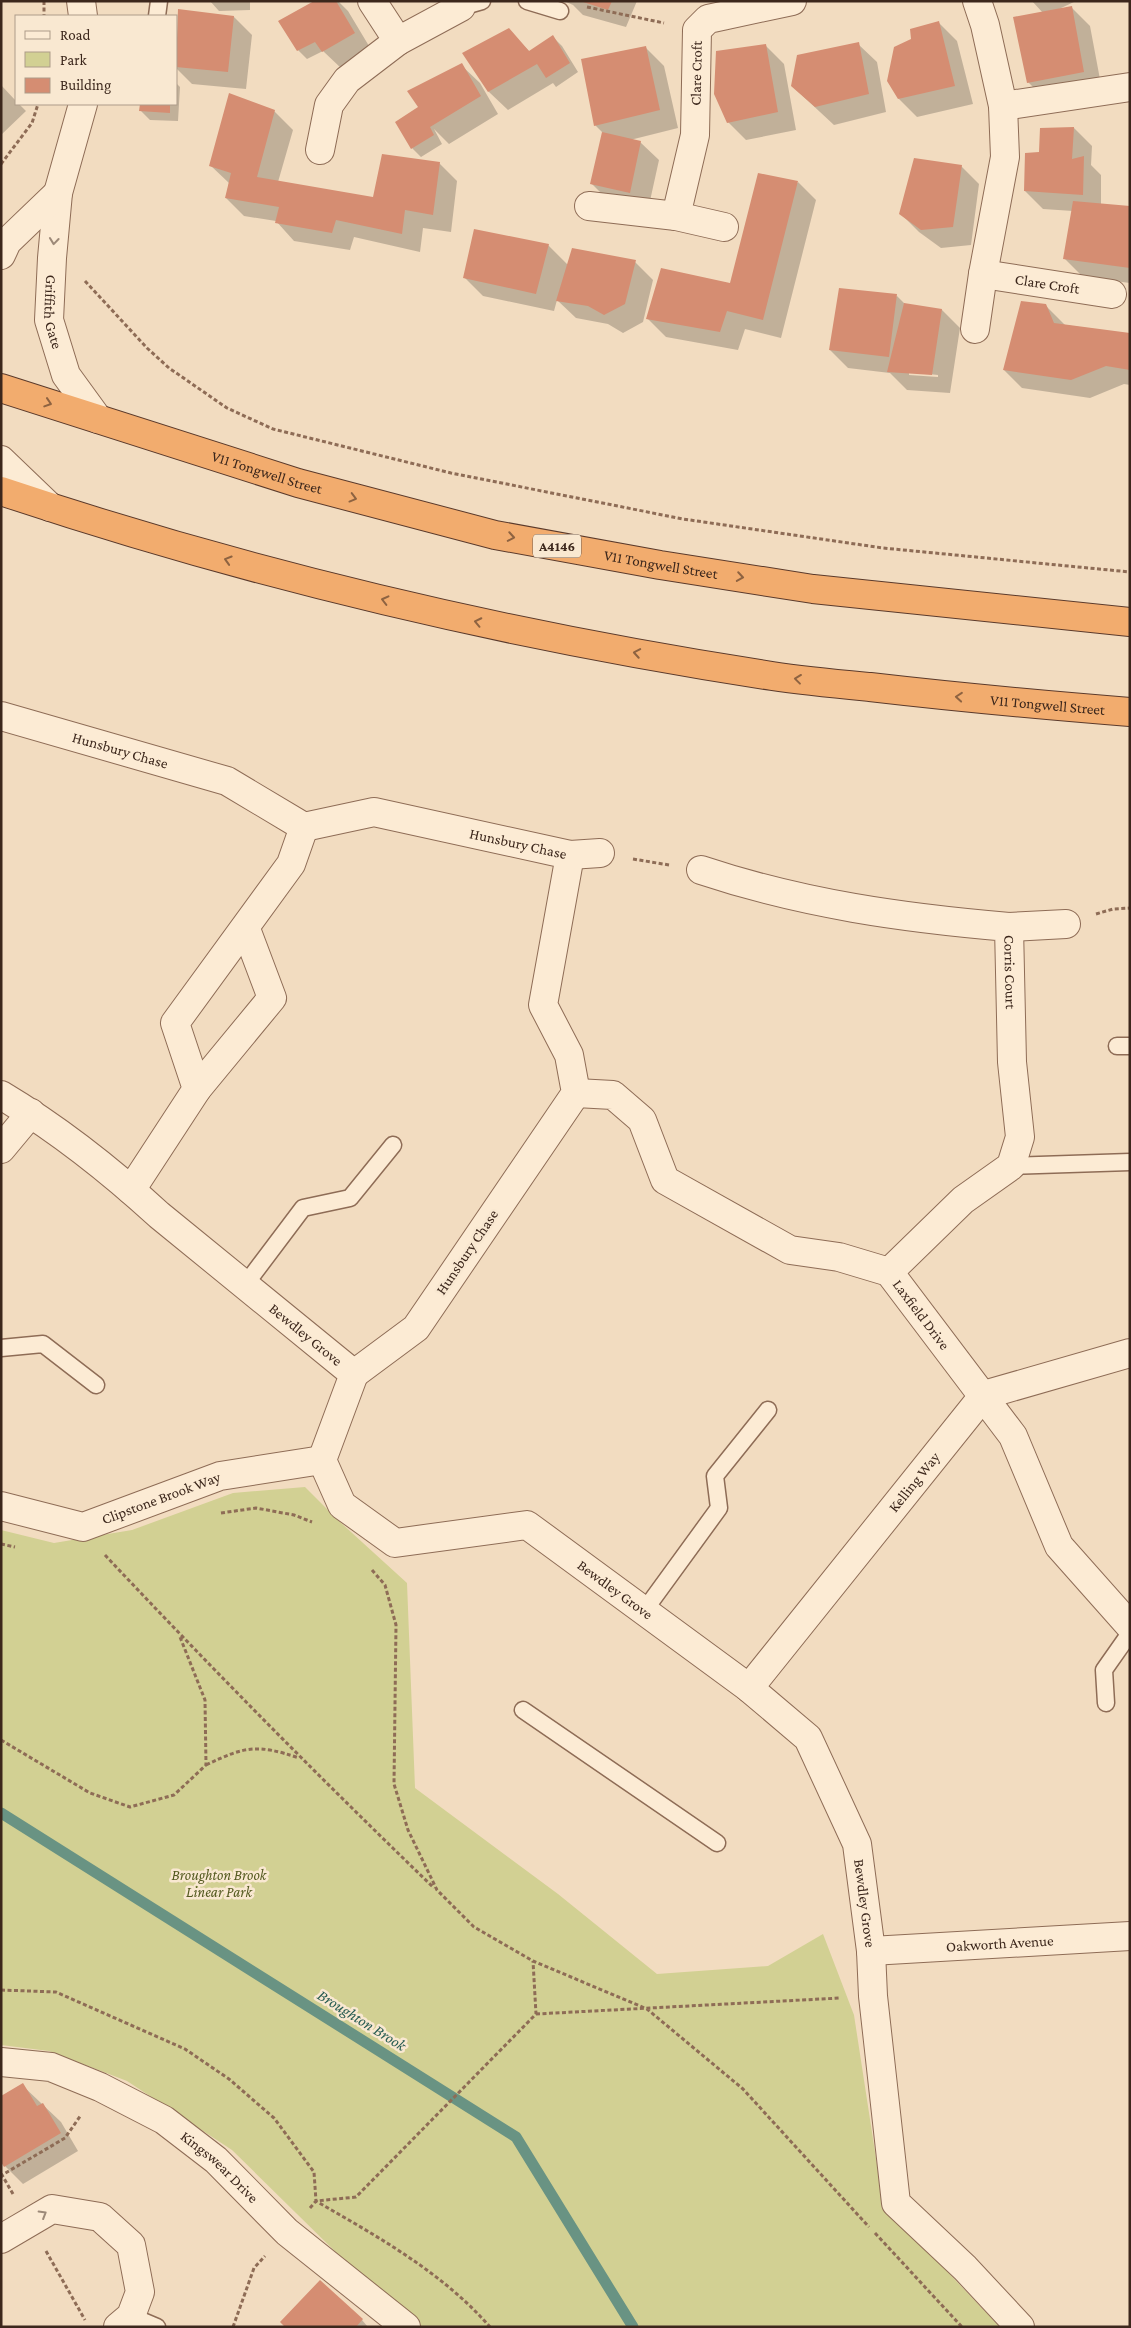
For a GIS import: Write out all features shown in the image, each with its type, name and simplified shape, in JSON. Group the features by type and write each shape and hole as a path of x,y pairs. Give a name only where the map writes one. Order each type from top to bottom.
{"highway":[{"name":"V11 Tongwell Street","path":"1,388 298,483 495,535 660,565 813,589 1130,622"},
{"name":"V11 Tongwell Street","path":"1,491 256,569 432,612 599,647 775,676 922,693 1130,712"}],"street":[{"path":"81,1 83,15"},
{"path":"372,1 398,41"},
{"name":"Clare Croft","path":"676,216 695,135 697,30 708,19 792,1"},
{"path":"975,329 983,274 1005,157 1003,106 985,25 977,1"},
{"path":"320,150 329,104 347,80 398,41 472,4"},
{"path":"1003,106 1130,87"},
{"name":"Griffith Gate","path":"82,105 58,193 49,320 66,374 98,419"},
{"path":"1,255 7,242 58,193"},
{"path":"589,206 676,216 724,227"},
{"name":"Clare Croft","path":"983,274 1112,294"},
{"path":"1,460 50,507"},
{"name":"Hunsbury Chase","path":"1,716 227,781 304,827 374,812 570,855 543,1005 569,1055 576,1093 416,1328 354,1374"},
{"path":"198,1089 175,1022 246,929 291,864 304,827"},
{"path":"570,855 600,853"},
{"name":"Corris Court","path":"701,870 777,893 860,910 925,920 1009,927 1012,1062 1020,1137 1011,1166"},
{"path":"1009,927 1066,924"},
{"path":"131,1190 198,1089 272,998 246,929"},
{"name":"Laxfield Drive","path":"576,1093 613,1095 642,1120 665,1180 790,1250 839,1257 889,1272 984,1395 1013,1436 1059,1546 1130,1626"},
{"name":"Bewdley Grove","path":"1,1095 31,1113 131,1190 354,1374 322,1460 342,1505 395,1543 527,1525 749,1688 808,1738 857,1844 871,1951 896,2203 965,2268 1020,2327"},
{"path":"1,1149 31,1113"},
{"path":"889,1272 963,1200 1011,1166"},
{"path":"984,1395 1130,1353"},
{"name":"Kelling Way","path":"749,1688 984,1395"},
{"name":"Clipstone Brook Way","path":"1,1506 83,1527 220,1476 322,1460"},
{"name":"Oakworth Avenue","path":"871,1951 1130,1936"},
{"name":"Kingswear Drive","path":"1,2062 51,2067 100,2086 164,2120 216,2160 287,2232 406,2327"},
{"path":"1,2239 52,2209 100,2217 130,2245 140,2292 124,2321"}],"lane":[{"path":"157,15 159,1"},
{"path":"527,1 560,10"},
{"path":"245,1285 303,1208 350,1198 393,1145"},
{"path":"1011,1166 1130,1162"},
{"path":"1,1348 43,1344 96,1385"},
{"path":"644,1610 720,1508 715,1476 768,1410"},
{"path":"1106,1704 1104,1670 1130,1633"},
{"path":"523,1710 717,1843"},
{"path":"124,2321 157,2327"}],"path":[{"path":"44,1 44,15"},
{"path":"560,10 585,6 697,30"},
{"path":"1,164 32,123 38,105"},
{"path":"52,258 89,284 147,348 169,368 227,408 273,429 451,474 682,519 883,548 1130,572"},
{"path":"600,853 701,870"},
{"path":"218,1514 256,1508 294,1515 319,1524"},
{"path":"1,1544 19,1548"},
{"path":"102,1551 179,1634 300,1758 474,1927 533,1961 647,2008 743,2088 962,2327"},
{"path":"366,1564 385,1585 396,1625 394,1784 408,1830 437,1890"},
{"path":"179,1634 205,1700 206,1765"},
{"path":"1,1740 90,1793 130,1807 174,1795 206,1765 236,1751 271,1748 300,1758"},
{"path":"533,1961 536,2014"},
{"path":"1,1990 56,1992 185,2049 229,2079 274,2118 314,2172 316,2201 404,2252 470,2305 490,2327"},
{"path":"380,2175 536,2014 874,1996"}],"green space":[{"name":"Broughton Brook Linear Park","path":"305,1487 407,1583 415,1788 558,1894 657,1974 768,1966 823,1934 854,2015 883,2204 1000,2327 412,2327 232,2150 127,2081 49,2051 1,2045 1,1530 54,1543 132,1530 233,1493"}],"building":[{"path":"314,1 336,1 355,33 322,52 315,42 297,51 278,21"},
{"path":"580,1 612,1 608,10"},
{"path":"1072,6 1084,72 1027,83 1013,17"},
{"path":"178,9 234,16 228,72 178,67"},
{"path":"939,21 955,86 898,99 887,81 894,47 911,39 910,29"},
{"path":"509,28 529,51 553,35 570,63 546,78 537,64 488,92 462,53"},
{"path":"859,42 869,94 815,107 791,86 797,55"},
{"path":"766,44 778,112 727,123 714,94 716,51"},
{"path":"646,46 660,110 594,126 581,59"},
{"path":"462,63 481,96 430,127 434,135 411,149 395,122 418,107 407,91"},
{"path":"229,93 275,110 257,177 373,197 382,154 440,162 433,215 405,210 402,234 336,220 332,233 275,223 279,207 225,198 231,173 209,166"},
{"path":"140,105 170,105 170,113 139,111"},
{"path":"1074,127 1072,159 1084,156 1083,195 1024,191 1025,153 1039,152 1040,128"},
{"path":"602,132 641,141 630,193 590,184"},
{"path":"914,158 962,165 953,227 921,230 899,214"},
{"path":"758,173 798,181 763,320 727,311 720,332 646,319 661,268 730,283"},
{"path":"1073,201 1130,206 1130,268 1063,259"},
{"path":"474,229 549,244 536,294 463,278"},
{"path":"572,248 636,260 625,304 604,315 588,306 556,301"},
{"path":"839,288 897,294 889,357 829,350"},
{"path":"1021,301 1046,304 1054,323 1130,333 1130,370 1106,366 1071,380 1003,370"},
{"path":"904,303 942,309 932,375 887,372"},
{"path":"23,2083 37,2106 43,2103 61,2133 4,2167 1,2162 1,2096"},
{"path":"320,2280 363,2319 356,2327 285,2327 280,2322"}],"waterway":[{"name":"Broughton Brook","path":"1,1813 516,2137 633,2327"}]}
